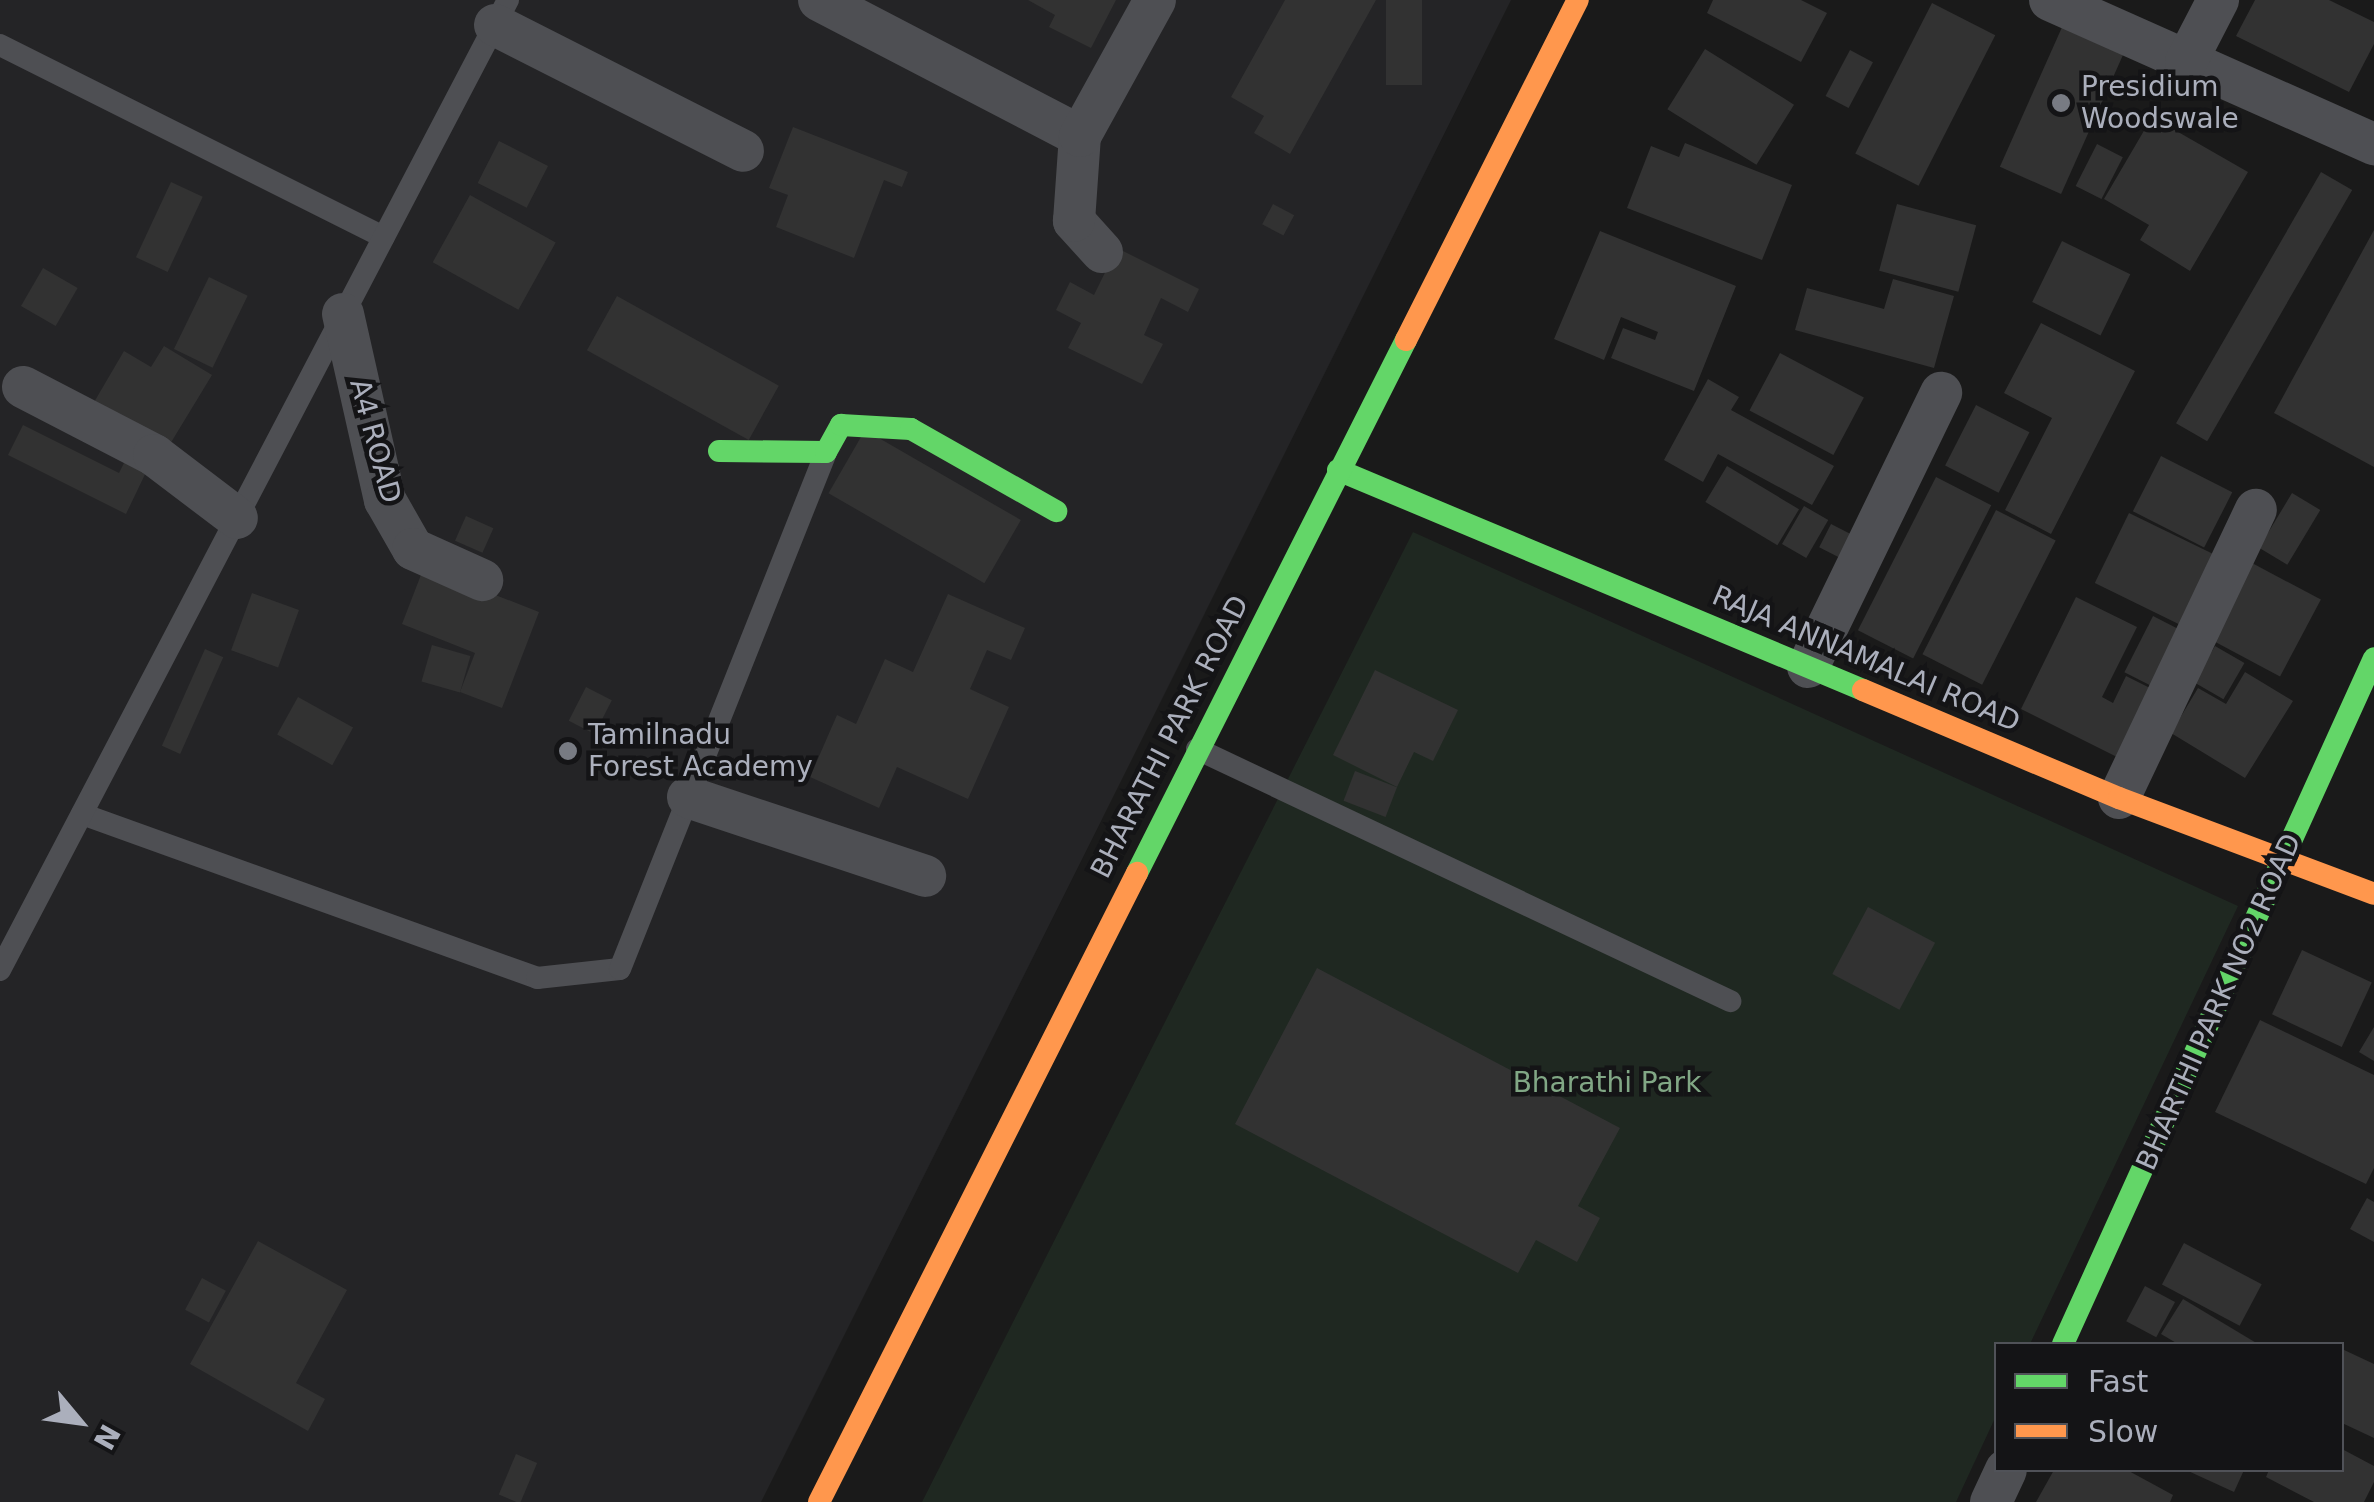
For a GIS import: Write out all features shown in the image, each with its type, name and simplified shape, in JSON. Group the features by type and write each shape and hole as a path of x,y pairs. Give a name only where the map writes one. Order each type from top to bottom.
{"street":[{"path":"819,0 1080,136"},
{"path":"1102,252 1074,221 1080,136 1156,0"},
{"name":"BHARATHI PARK ROAD","path":"819,1502 1578,0"},
{"path":"2050,0 2374,144"},
{"path":"2186,62 2218,0"},
{"path":"502,12 744,151"},
{"name":"A4 ROAD","path":"343,314 385,500 414,549 482,580"},
{"path":"23,387 154,456 237,518"},
{"path":"1808,667 1940,393"},
{"path":"719,451 826,452 842,424 911,429 1056,511"},
{"name":"RAJA ANNAMALAI ROAD","path":"1338,470 2119,798 2374,894"},
{"path":"2119,798 2256,510"},
{"name":"BHARTHI PARK NO2 ROAD","path":"2064,1342 2374,658"},
{"path":"688,798 925,876"},
{"path":"1991,1502 2005,1472"}],"lane":[{"path":"0,970 502,12"},
{"path":"0,45 384,237"},
{"path":"82,814 536,978 620,969 826,452"},
{"path":"1197,749 1730,1002"}],"shaded area":[{"name":"Tamilnadu Forest Academy","path":"0,0 1511,0 761,1502 0,1502"}],"green space":[{"name":"Bharathi Park","path":"1413,532 2238,906 2031,1342 1994,1342 1994,1420 1956,1502 922,1502"}],"building":[{"path":"1028,0 1116,0 1091,48 1049,27 1055,15"},
{"path":"1285,0 1376,0 1290,154 1254,133 1264,116 1231,97"},
{"path":"1386,0 1422,0 1422,85 1386,85"},
{"path":"1713,0 1801,0 1827,13 1801,62 1707,13"},
{"path":"2255,0 2329,0 2374,22 2374,44 2349,92 2236,36"},
{"path":"1932,3 1995,35 1919,186 1855,154"},
{"name":"Presidium Woodswale","path":"2067,16 2128,43 2061,194 2000,167"},
{"path":"1705,49 1794,105 1756,165 1667,109"},
{"path":"1850,50 1873,62 1849,108 1826,96"},
{"path":"2152,117 2248,172 2190,271 2140,240 2149,225 2104,199"},
{"path":"793,127 908,172 902,187 884,180 854,258 776,227 788,195 769,188"},
{"path":"499,141 548,166 527,208 478,183"},
{"path":"1685,143 1792,185 1762,260 1627,208 1651,146 1679,157"},
{"path":"2097,144 2123,157 2102,199 2076,186"},
{"path":"2321,172 2352,190 2207,441 2176,423"},
{"path":"171,182 203,197 168,272 136,257"},
{"path":"470,195 556,243 518,310 433,262"},
{"path":"1273,204 1294,215 1283,236 1262,224"},
{"path":"1897,204 1976,225 1958,292 1879,271"},
{"path":"2374,230 2374,467 2274,413"},
{"path":"1600,231 1736,286 1694,391 1611,358 1623,328 1655,340 1658,332 1621,317 1604,360 1554,339"},
{"path":"2062,241 2130,274 2100,335 2032,302"},
{"path":"1117,248 1199,289 1188,312 1161,298 1144,335 1163,344 1142,384 1068,348 1081,323 1056,310 1070,282 1094,295"},
{"path":"43,268 78,288 56,326 21,306"},
{"path":"209,277 248,296 213,368 174,349"},
{"path":"1893,279 1954,296 1934,368 1795,330 1807,288 1884,309"},
{"path":"617,296 779,386 749,440 587,350"},
{"path":"2041,323 2135,371 2051,534 2005,510 2052,418 2004,393"},
{"path":"164,346 212,375 164,454 90,409 124,351 151,367"},
{"path":"1780,353 1864,398 1833,455 1749,410"},
{"path":"1708,379 1739,397 1731,410 1834,466 1812,505 1718,454 1703,482 1664,460"},
{"path":"1976,405 2029,432 1999,493 1945,466"},
{"path":"23,425 119,473 129,453 150,464 126,514 8,455"},
{"path":"865,430 1021,520 984,583 828,493"},
{"path":"2161,456 2232,492 2204,548 2133,511"},
{"path":"1727,466 1799,509 1777,545 1705,502"},
{"path":"1936,477 1991,505 1913,658 1858,630"},
{"path":"2292,493 2320,510 2287,565 2259,548"},
{"path":"1804,506 1828,520 1806,558 1782,544"},
{"path":"1996,510 2056,540 1982,685 1922,654"},
{"path":"2129,513 2215,555 2181,625 2095,583"},
{"path":"466,516 493,528 482,553 455,541"},
{"path":"1831,524 1860,539 1849,562 1819,547"},
{"path":"2252,563 2321,600 2280,676 2211,640"},
{"path":"424,567 539,612 502,708 460,692 475,653 402,624"},
{"path":"252,593 299,610 278,667 231,650"},
{"path":"948,594 1025,628 1011,660 987,650 970,689 1009,707 968,799 897,767 879,808 810,777 837,715 856,724 885,659 913,672"},
{"path":"2076,597 2137,627 2102,697 2113,703 2126,676 2160,693 2127,762 2021,709"},
{"path":"2153,616 2194,637 2165,693 2124,672"},
{"path":"432,645 470,656 460,693 422,682"},
{"path":"2215,646 2244,663 2223,699 2194,682"},
{"path":"205,649 223,657 180,754 162,746"},
{"path":"1375,670 1458,710 1433,761 1414,752 1397,787 1333,755"},
{"path":"2245,672 2293,701 2245,778 2171,733 2198,688 2226,704"},
{"path":"586,687 612,700 595,734 569,721"},
{"path":"298,697 353,728 332,765 277,735"},
{"path":"1355,771 1397,787 1386,817 1344,801"},
{"path":"1868,907 1935,943 1899,1010 1832,974"},
{"path":"2302,950 2372,983 2342,1047 2272,1014"},
{"path":"1317,968 1620,1128 1578,1206 1600,1218 1577,1262 1536,1240 1518,1273 1235,1124"},
{"path":"2260,1020 2374,1075 2374,1168 2366,1184 2215,1112"},
{"path":"2374,1027 2374,1061 2359,1052"},
{"path":"2367,1198 2374,1202 2374,1242 2350,1229"},
{"path":"258,1241 347,1290 296,1383 325,1399 308,1431 190,1364"},
{"path":"2184,1243 2262,1284 2240,1326 2162,1284"},
{"path":"202,1278 226,1291 209,1322 185,1310"},
{"path":"2145,1286 2175,1302 2156,1337 2126,1321"},
{"path":"2183,1299 2255,1342 2175,1342 2161,1334"},
{"path":"2344,1350 2374,1364 2374,1438 2344,1424"},
{"path":"2344,1450 2374,1466 2374,1482 2364,1502 2314,1502 2266,1477 2268,1472 2344,1472"},
{"path":"516,1454 537,1463 521,1502 499,1495"},
{"path":"2053,1472 2131,1472 2173,1495 2170,1502 2036,1502"},
{"path":"2190,1472 2243,1472 2234,1492"}],"traffic: fast":[{"path":"1137,873 1406,340"},
{"path":"719,451 826,452 841,425 911,429 1056,511"},
{"path":"1338,470 1863,690"},
{"path":"2064,1342 2374,658"}],"traffic: slow":[{"path":"1406,340 1578,0"},
{"path":"1863,690 2119,798 2374,894"},
{"path":"819,1502 1137,873"}],"place":[{"name":"Presidium Woodswale","path":"2061,103"},
{"name":"Tamilnadu Forest Academy","path":"568,751"}]}
